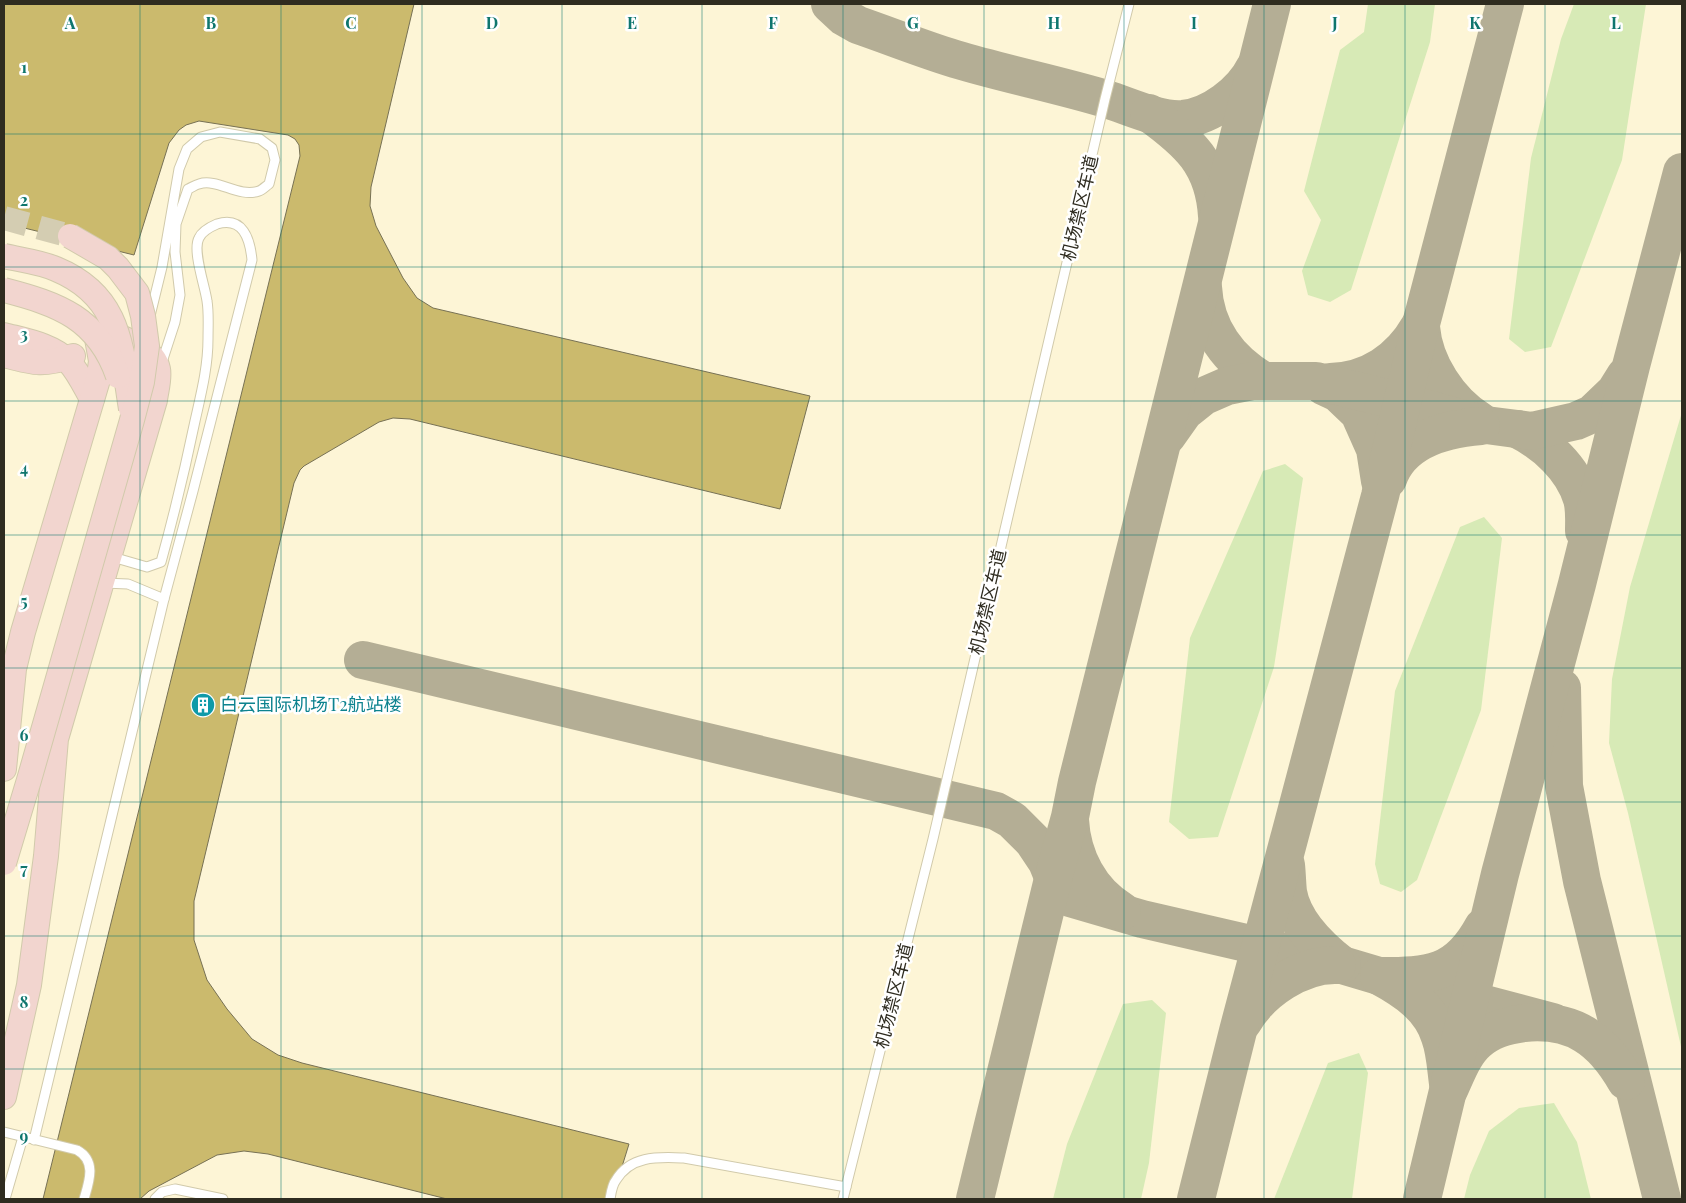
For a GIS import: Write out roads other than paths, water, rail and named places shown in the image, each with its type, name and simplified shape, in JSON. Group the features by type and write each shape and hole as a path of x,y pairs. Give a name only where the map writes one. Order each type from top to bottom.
{"street":[{"path":"4,863 132,420 142,382 147,346 143,316 137,293 108,258 70,236"},
{"path":"4,256 55,268 86,285 102,302 116,330 120,344 132,420"},
{"path":"4,290 45,302 70,313 84,324 101,342 113,363 132,420"},
{"path":"4,297 94,326 143,349 153,357 159,370 155,400 56,739 46,856 29,985 4,1097"},
{"path":"4,355 41,363 75,355 88,346 94,326"},
{"path":"4,769 14,669 23,632 92,399 101,360 94,326"},
{"path":"4,335 41,344 64,358 69,362 92,399"}],"lane":[{"name":"机场禁区车道","path":"843,1199 933,839 1129,4"},
{"path":"143,349 162,267 179,169 187,149 200,137 220,132 260,139 272,148 275,160 269,184 259,191 230,190 214,183 200,184 188,190 176,224 175,252 180,296 175,322 159,370"},
{"path":"34,1140 164,599 252,260 251,243 243,230 236,224 221,223 209,227 198,238 197,256 207,302 208,340 206,374 183,480 161,562 147,568 109,556"},
{"path":"101,583 128,584 164,599"},
{"path":"4,1132 77,1150 84,1154 89,1163 91,1173 84,1199"},
{"path":"5,1199 23,1137"},
{"path":"610,1199 614,1181 625,1168 641,1159 660,1157 684,1158 846,1187"},
{"path":"155,1199 162,1192 175,1189 223,1199"}],"tunnel":[{"path":"4,218 70,236"}],"place":[{"name":"白云国际机场T2航站楼","path":"203,705"}]}
